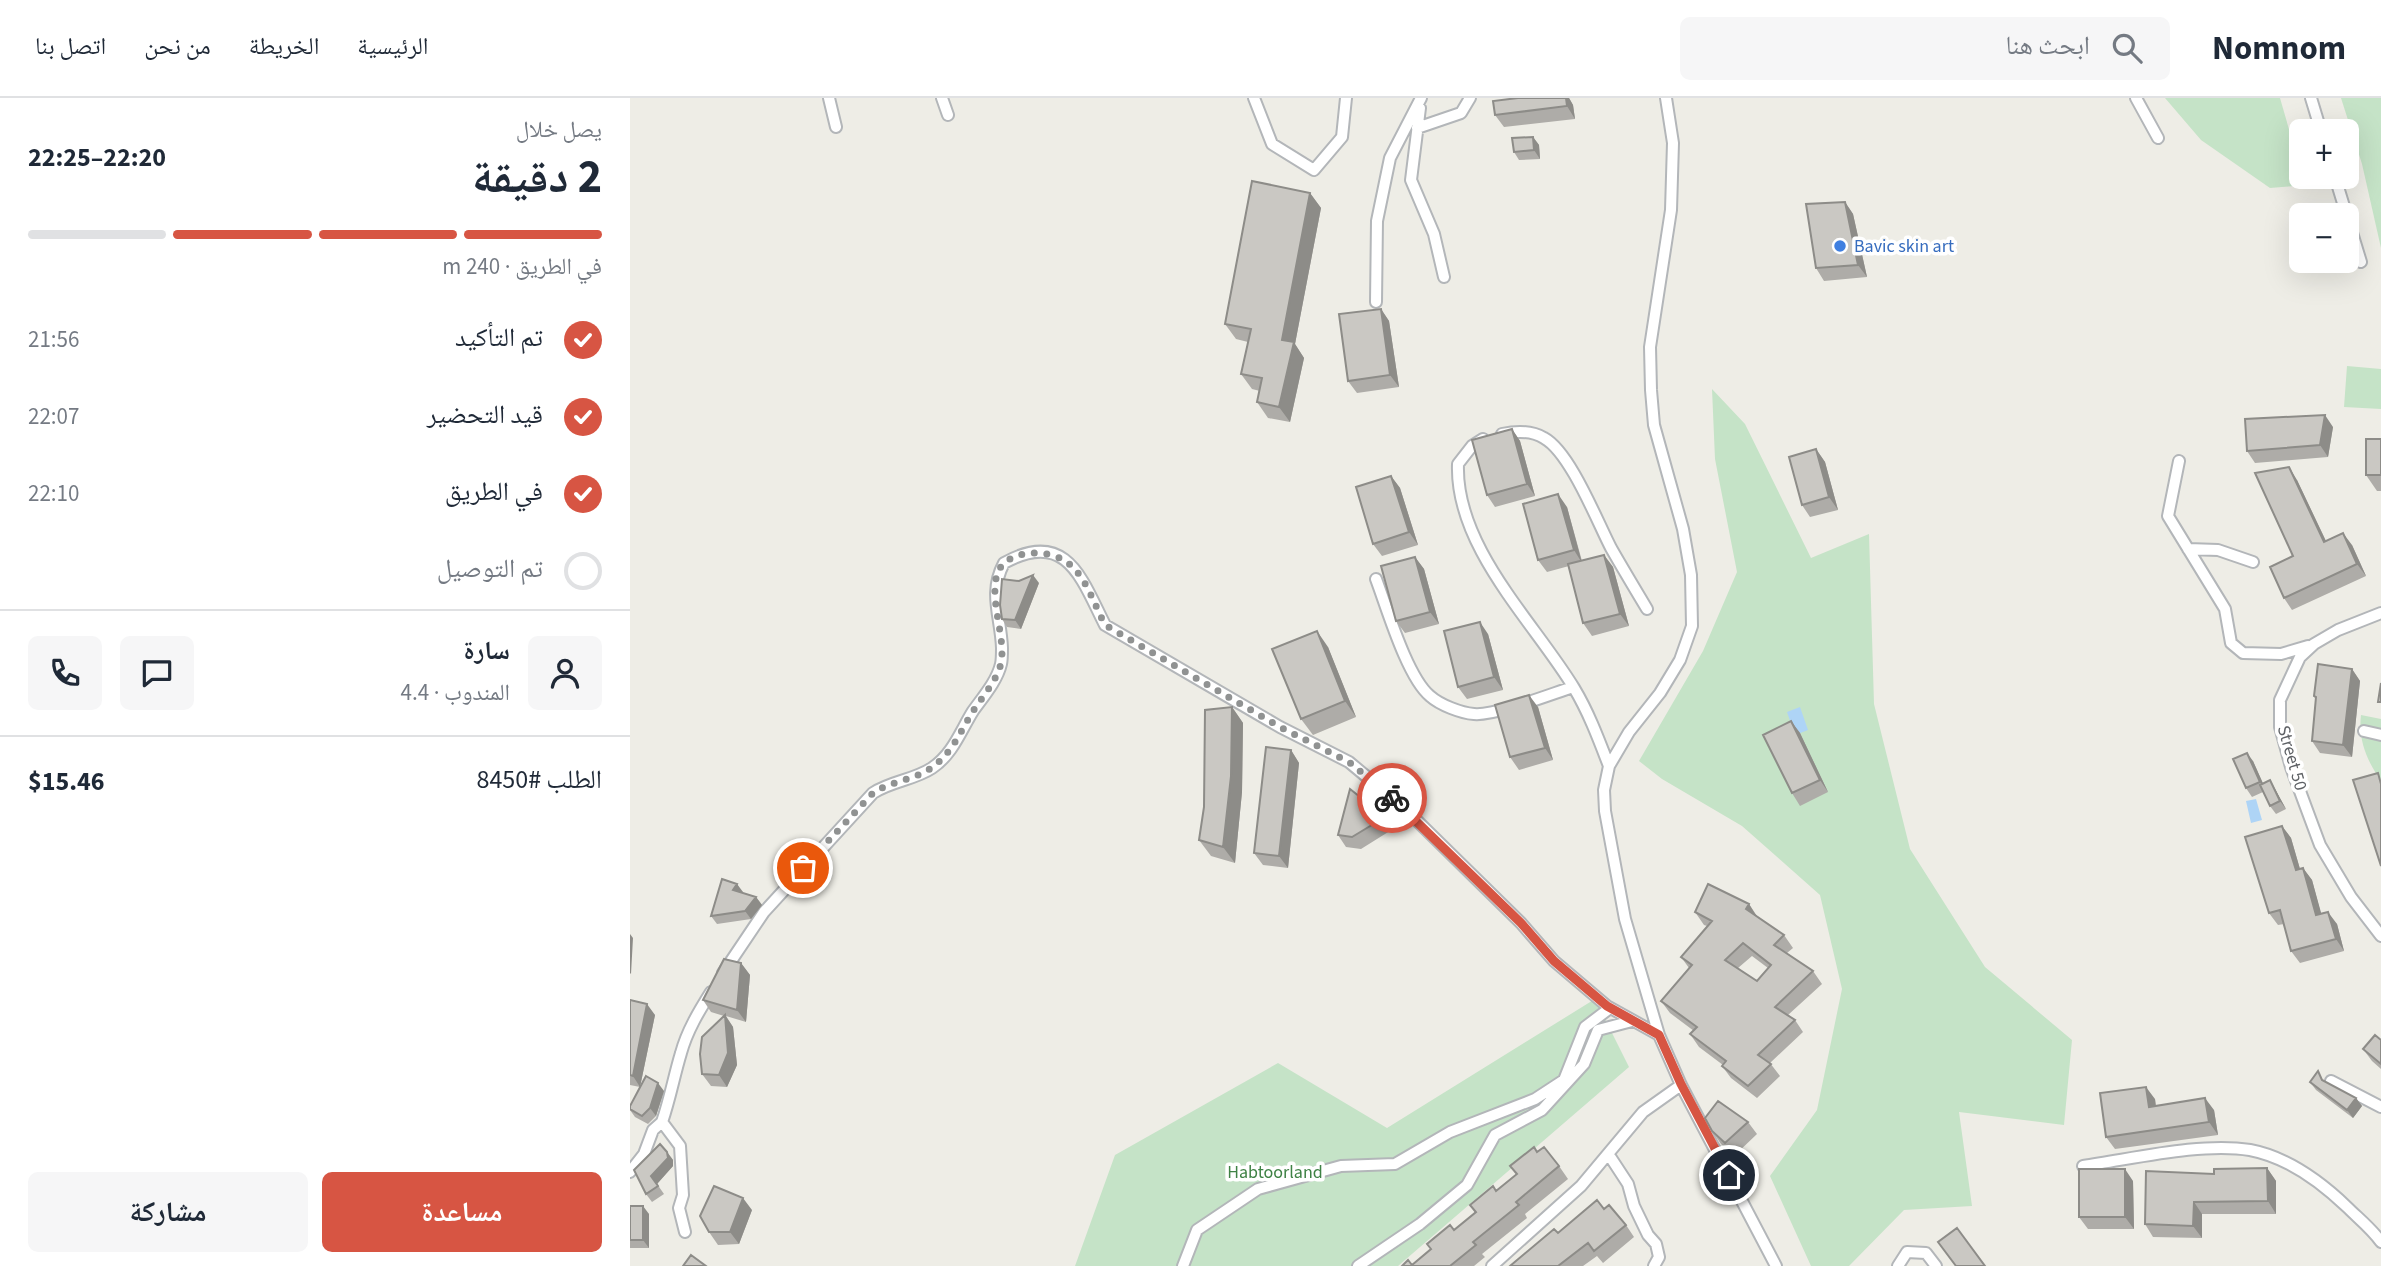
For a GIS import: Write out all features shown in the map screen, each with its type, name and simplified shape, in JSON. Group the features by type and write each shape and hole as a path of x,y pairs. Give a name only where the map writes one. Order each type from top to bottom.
{"street":[{"path":"829,98 836,127"},
{"path":"942,98 948,115"},
{"path":"1254,98 1272,144 1314,170 1342,137 1346,98"},
{"path":"1417,128 1461,113 1470,98"},
{"path":"1666,98 1673,143 1671,210 1650,347 1651,390 1654,425 1683,529 1691,575 1692,626 1680,660 1660,693 1629,732 1609,766 1604,790 1607,824 1625,919 1659,1035 1681,1084 1776,1266"},
{"path":"2136,98 2158,138"},
{"path":"2311,98 2317,119"},
{"path":"1421,100 1411,180 1434,234 1444,277"},
{"path":"1376,302 1377,221 1390,158 1421,100"},
{"path":"2339,189 2361,262"},
{"path":"1609,766 1573,687 1494,576 1465,511 1459,487 1458,464 1472,446 1485,438 1510,432 1527,432 1543,437 1551,443 1580,486 1611,548 1647,609"},
{"path":"2179,461 2168,516 2225,609 2231,643 2243,653 2281,654 2314,644"},
{"path":"2188,549 2218,550 2253,562"},
{"path":"630,1172 645,1154 653,1130 662,1122 672,1094 681,1051 698,1014 764,912 873,793 885,784 934,767 961,735 1001,665 997,577 1004,563 1016,556 1030,553 1053,554 1067,560 1080,574 1096,601 1105,625 1280,727 1349,762 1403,807 1521,923 1554,961 1610,1008 1659,1035"},
{"path":"1376,579 1411,668 1431,697 1473,714 1524,703 1573,687"},
{"name":"Street 50","path":"2381,613 2338,630 2314,644 2300,657 2280,700 2280,727 2291,767 2320,845 2351,897 2381,936"},
{"path":"2364,731 2381,735"},
{"path":"1183,1266 1197,1230 1258,1189 1341,1167 1395,1164 1450,1132 1535,1099 1564,1080 1585,1027 1610,1008"},
{"path":"1358,1266 1420,1224 1467,1185 1495,1135 1542,1110 1584,1065 1598,1030 1632,1021"},
{"path":"2331,1080 2381,1107"},
{"path":"1492,1266 1581,1186 1643,1112 1681,1084"},
{"path":"662,1122 680,1146 683,1195 679,1208 685,1232"},
{"path":"2084,1166 2219,1148 2252,1151 2274,1157 2314,1180 2334,1195 2381,1242"},
{"path":"1609,1155 1628,1184 1634,1206 1656,1244 1659,1257 1654,1266"},
{"path":"1898,1266 1907,1252 1918,1251 1926,1253 1936,1266"}],"green space":[{"path":"2165,98 2280,98 2289,129 2289,186 2270,188 2201,140"},
{"path":"2341,98 2381,98 2381,248 2359,155 2359,119 2348,119"},
{"path":"2347,366 2381,369 2381,409 2344,407"},
{"path":"1712,389 1745,424 1811,558 1869,534 1874,704 1910,849 1985,967 2072,1040 2064,1125 1959,1112 1972,1206 1904,1210 1849,1266 1811,1266 1770,1176 1817,1110 1842,989 1820,895 1742,826 1662,779 1639,761 1703,651 1737,572 1715,459"},
{"path":"2361,715 2381,719 2381,781 2365,750"},
{"name":"Habtoorland","path":"1595,999 1629,1067 1398,1266 1075,1266 1115,1155 1278,1063 1387,1128"}],"water":[{"path":"1800,707 1808,730 1795,735 1787,712"},
{"path":"2256,799 2262,820 2251,823 2246,801"}],"building":[{"path":"1566,98 1567,106 1495,115 1493,101"},
{"path":"1533,137 1534,150 1514,152 1512,138"},
{"path":"1252,181 1310,193 1282,340 1294,342 1279,407 1257,402 1262,378 1241,374 1251,329 1225,324"},
{"name":"Bavic skin art","path":"1845,202 1858,265 1816,268 1806,204"},
{"path":"1381,309 1390,375 1348,381 1339,314"},
{"path":"2325,415 2320,445 2247,451 2245,419"},
{"path":"1512,429 1527,484 1487,495 1472,440"},
{"path":"2366,439 2381,439 2381,475 2366,475"},
{"path":"1816,449 1829,497 1802,505 1789,457"},
{"path":"2289,467 2324,542 2343,533 2357,564 2284,598 2270,567 2293,556 2255,473"},
{"path":"1391,476 1409,532 1373,544 1356,487"},
{"path":"1558,494 1574,550 1538,560 1523,504"},
{"path":"1604,555 1620,614 1583,623 1568,564"},
{"path":"1415,557 1430,612 1396,621 1381,566"},
{"path":"1033,575 1015,620 1002,619 1002,579 1019,581"},
{"path":"1480,622 1494,677 1458,687 1444,631"},
{"path":"1317,631 1345,701 1301,719 1272,649"},
{"path":"2318,664 2352,669 2343,745 2312,741"},
{"path":"1529,695 1545,748 1510,757 1495,705"},
{"path":"1232,707 1231,776 1223,847 1199,840 1204,807 1205,710"},
{"path":"1791,721 1820,780 1792,793 1763,735"},
{"path":"1266,747 1291,750 1279,856 1254,853"},
{"path":"2247,753 2260,782 2246,788 2233,759"},
{"path":"2378,773 2381,784 2381,866 2353,780"},
{"path":"2270,780 2280,801 2270,806 2260,785"},
{"path":"1350,789 1385,817 1352,837 1338,835"},
{"path":"2282,826 2296,870 2303,868 2316,915 2328,912 2336,939 2291,951 2280,910 2269,913 2245,837"},
{"path":"722,879 737,884 733,890 756,897 745,911 711,916"},
{"path":"1708,884 1749,904 1746,909 1784,935 1774,945 1813,971 1775,1007 1795,1020 1758,1055 1771,1064 1748,1086 1722,1066 1726,1061 1690,1034 1697,1027 1661,1001 1692,965 1681,957 1712,921 1695,912","holes":["1743,943 1771,965 1757,981 1725,960"]},
{"path":"724,959 741,963 737,1010 703,1000"},
{"path":"630,1000 647,1004 633,1076 630,1075"},
{"path":"725,1015 728,1053 719,1075 702,1074 702,1037"},
{"path":"2375,1035 2381,1040 2381,1064 2363,1049"},
{"path":"2318,1071 2322,1080 2356,1098 2347,1110 2310,1082"},
{"path":"646,1076 658,1083 650,1108 642,1116 630,1109 630,1106"},
{"path":"2146,1087 2149,1107 2205,1098 2209,1122 2106,1137 2100,1093"},
{"path":"1718,1101 1748,1122 1725,1143 1712,1131 1705,1118"},
{"path":"660,1144 667,1152 668,1158 651,1176 658,1186 646,1194 634,1170"},
{"path":"1534,1147 1537,1152 1544,1147 1559,1166 1516,1202 1519,1205 1473,1242 1476,1245 1450,1266 1402,1266 1408,1260 1412,1265 1431,1249 1427,1244 1450,1225 1454,1230 1476,1212 1470,1205 1493,1186 1496,1191 1517,1174 1510,1166"},
{"path":"2267,1168 2268,1201 2194,1202 2193,1226 2145,1224 2146,1171 2214,1174 2214,1169"},
{"path":"2079,1169 2125,1169 2125,1217 2079,1217"},
{"path":"714,1186 743,1198 730,1232 709,1232 700,1216"},
{"path":"1597,1200 1604,1209 1609,1205 1626,1225 1594,1251 1588,1243 1558,1266 1510,1266 1554,1229 1558,1233"},
{"path":"630,1206 643,1206 643,1240 630,1240"},
{"path":"1957,1228 1985,1266 1956,1266 1938,1242"},
{"path":"691,1255 706,1266 683,1266"}],"way so far":[{"path":"803,868 873,793 885,784 934,767 961,735 1001,665 997,577 1004,563 1016,556 1030,553 1053,554 1067,560 1080,574 1096,601 1105,625 1280,727 1349,762 1392,798"}],"place":[{"name":"Bavic skin art","path":"1840,246"}],"route":[{"path":"1392,798 1521,923 1554,961 1607,1006 1659,1035 1681,1084 1729,1175"}]}
